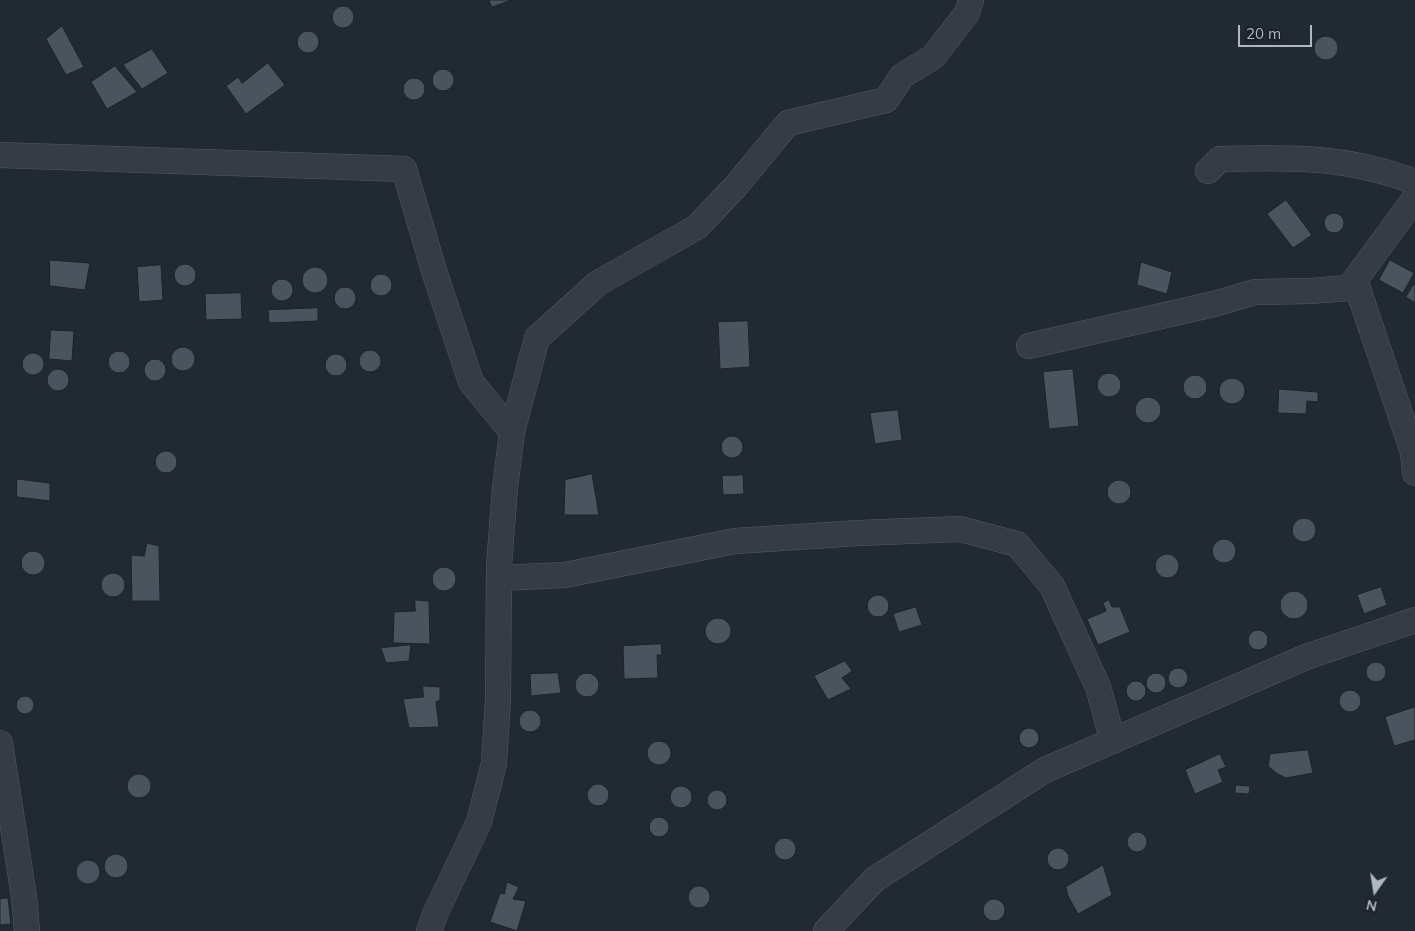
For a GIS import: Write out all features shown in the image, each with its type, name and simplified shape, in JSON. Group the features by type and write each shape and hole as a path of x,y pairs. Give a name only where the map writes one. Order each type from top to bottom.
{"street":[{"path":"429,931 436,912 479,822 494,763 498,700 499,578 505,488 512,432 537,338 598,283 697,227 734,187 788,123 886,100 902,76 933,57 967,13 971,0"},
{"path":"0,155 404,169 435,274 471,382 512,432"},
{"path":"1208,171 1220,160 1291,157 1336,161 1390,172 1415,182"},
{"path":"1029,346 1214,304 1255,292 1349,288 1415,198"},
{"path":"1355,280 1413,452 1415,473"},
{"path":"499,578 564,575 736,542 859,533 960,529 1017,544 1052,586 1098,687 1113,741"},
{"path":"826,931 875,879 1045,770 1306,657 1415,620"},
{"path":"0,743 24,897 27,931"}],"building":[{"path":"489,0 512,0 492,7"},
{"path":"343,6 353,13 354,17 347,27 343,28 333,21 332,17 339,7"},
{"path":"62,26 84,67 66,75 46,39"},
{"path":"308,31 318,38 319,42 312,52 308,53 298,46 297,42 304,32"},
{"path":"1326,36 1335,39 1338,48 1335,57 1326,60 1317,57 1314,48 1317,39"},
{"path":"152,49 168,73 142,89 123,65"},
{"path":"268,63 285,85 246,114 226,86 238,77 242,83"},
{"path":"115,66 137,92 107,109 91,82"},
{"path":"443,69 453,76 454,80 447,90 443,91 433,84 432,80 439,70"},
{"path":"414,78 424,85 425,89 418,99 414,100 404,93 403,89 410,79"},
{"path":"1286,200 1312,235 1293,248 1267,214"},
{"path":"1330,213 1338,213 1344,219 1344,227 1338,233 1330,233 1324,227 1324,219"},
{"path":"50,260 90,263 85,290 50,286"},
{"path":"1390,260 1414,273 1403,293 1379,280"},
{"path":"1141,262 1172,272 1167,294 1137,285"},
{"path":"185,264 195,271 196,275 189,285 185,286 175,279 174,275 181,265"},
{"path":"161,265 163,300 139,302 137,267"},
{"path":"315,267 324,271 328,280 324,289 315,293 306,289 302,280 306,271"},
{"path":"381,274 389,277 392,285 389,293 381,296 373,293 370,285 373,277"},
{"path":"282,279 292,286 293,290 286,300 282,301 272,294 271,290 278,280"},
{"path":"1415,285 1415,303 1406,297"},
{"path":"345,287 353,290 356,298 353,306 345,309 337,306 334,298 337,290"},
{"path":"241,293 242,319 206,320 205,294"},
{"path":"318,308 318,321 269,323 268,310"},
{"path":"748,321 750,367 720,369 718,322"},
{"path":"51,330 74,331 72,361 49,359"},
{"path":"183,347 192,350 195,359 192,368 183,371 174,368 171,359 174,350"},
{"path":"370,350 380,357 381,361 374,371 370,372 360,365 359,361 366,351"},
{"path":"119,351 127,354 130,362 127,370 119,373 111,370 108,362 111,354"},
{"path":"33,353 43,360 44,364 37,374 33,375 23,368 22,364 29,354"},
{"path":"336,354 346,361 347,365 340,375 336,376 326,369 325,365 332,355"},
{"path":"155,359 165,366 166,370 159,380 155,381 145,374 144,370 151,360"},
{"path":"58,369 68,376 69,380 62,390 58,391 48,384 47,380 54,370"},
{"path":"1073,369 1079,426 1049,429 1043,372"},
{"path":"1109,373 1118,376 1121,385 1118,394 1109,397 1100,394 1097,385 1100,376"},
{"path":"1195,375 1203,379 1207,387 1203,395 1195,399 1187,395 1183,387 1187,379"},
{"path":"1232,378 1241,382 1245,391 1241,400 1232,404 1223,400 1219,391 1223,382"},
{"path":"1279,389 1318,392 1318,402 1307,401 1306,414 1278,413"},
{"path":"1148,397 1157,401 1161,410 1157,419 1148,423 1139,419 1135,410 1139,401"},
{"path":"898,410 902,440 875,444 870,413"},
{"path":"732,436 740,439 743,447 740,455 732,458 724,455 721,447 724,439"},
{"path":"166,451 174,454 177,462 174,470 166,473 158,470 155,462 158,454"},
{"path":"592,474 599,515 564,515 565,480"},
{"path":"743,475 744,494 723,495 722,476"},
{"path":"17,479 50,483 50,501 17,497"},
{"path":"1119,480 1124,481 1130,487 1130,497 1124,503 1119,504 1114,503 1108,497 1107,492 1108,487 1114,481"},
{"path":"1304,518 1312,522 1316,530 1312,538 1304,542 1296,538 1292,530 1296,522"},
{"path":"1224,539 1229,540 1235,546 1235,556 1229,562 1224,563 1219,562 1213,556 1212,551 1213,546 1219,540"},
{"path":"147,543 159,546 160,601 132,601 131,555 144,556"},
{"path":"33,551 41,555 45,563 41,571 33,575 25,571 21,563 25,555"},
{"path":"1167,554 1176,557 1179,566 1176,575 1167,578 1158,575 1155,566 1158,557"},
{"path":"444,567 449,568 455,574 455,584 449,590 444,591 439,590 433,584 432,579 433,574 439,568"},
{"path":"113,573 122,576 125,585 122,594 113,597 104,594 101,585 104,576"},
{"path":"1381,587 1387,605 1364,614 1357,595"},
{"path":"1294,591 1304,595 1308,605 1304,615 1294,619 1284,615 1280,605 1284,595"},
{"path":"878,595 886,598 889,606 886,614 878,617 870,614 867,606 870,598"},
{"path":"415,600 429,601 430,644 393,643 394,612 415,611"},
{"path":"1109,600 1112,607 1120,607 1130,632 1098,645 1087,619 1106,611 1103,603"},
{"path":"916,607 922,625 899,632 893,614"},
{"path":"718,618 727,622 731,631 727,640 718,644 709,640 705,631 709,622"},
{"path":"1254,630 1262,630 1268,636 1268,644 1262,650 1254,650 1248,644 1248,636"},
{"path":"661,644 662,655 657,655 658,678 624,679 623,646"},
{"path":"411,645 409,661 386,663 381,648"},
{"path":"845,661 852,671 842,678 851,689 828,700 814,676"},
{"path":"1376,662 1383,665 1386,672 1383,679 1376,682 1369,679 1366,672 1369,665"},
{"path":"1174,668 1182,668 1188,674 1188,682 1182,688 1174,688 1168,682 1168,674"},
{"path":"558,673 561,693 531,696 530,674"},
{"path":"587,673 596,676 599,685 596,694 587,697 578,694 575,685 578,676"},
{"path":"1152,673 1160,673 1166,679 1166,687 1160,693 1152,693 1146,687 1146,679"},
{"path":"1132,681 1140,681 1146,687 1146,695 1140,701 1132,701 1126,695 1126,687"},
{"path":"423,686 440,687 440,700 436,702 439,727 409,728 403,699 423,697"},
{"path":"1350,690 1358,693 1361,701 1358,709 1350,712 1342,709 1339,701 1342,693"},
{"path":"21,696 29,696 34,701 32,712 21,714 16,709 16,701"},
{"path":"1415,707 1415,740 1394,746 1385,717"},
{"path":"530,710 538,713 541,721 538,729 530,732 522,729 519,721 522,713"},
{"path":"1025,728 1033,728 1039,734 1039,742 1033,748 1025,748 1019,742 1019,734"},
{"path":"659,741 667,745 671,753 667,761 659,765 651,761 647,753 651,745"},
{"path":"1308,750 1313,773 1286,778 1268,766 1270,754"},
{"path":"1220,754 1226,767 1218,770 1223,782 1195,794 1185,770"},
{"path":"139,774 148,777 151,786 148,795 139,798 130,795 127,786 130,777"},
{"path":"598,784 606,787 609,795 606,803 598,806 590,803 587,795 590,787"},
{"path":"1236,785 1250,786 1249,794 1235,793"},
{"path":"681,786 689,789 692,797 689,805 681,808 673,805 670,797 673,789"},
{"path":"717,790 724,793 727,800 724,807 717,810 710,807 707,800 710,793"},
{"path":"655,817 663,817 669,823 669,831 663,837 655,837 649,831 649,823"},
{"path":"1133,832 1141,832 1147,838 1147,846 1141,852 1133,852 1127,846 1127,838"},
{"path":"785,838 793,841 796,849 793,857 785,860 777,857 774,849 777,841"},
{"path":"1058,848 1066,851 1069,859 1066,867 1058,870 1050,867 1047,859 1050,851"},
{"path":"116,854 124,858 128,866 124,874 116,878 108,874 104,866 108,858"},
{"path":"88,860 93,861 99,867 99,877 93,883 88,884 83,883 77,877 76,872 77,867 83,861"},
{"path":"1103,865 1112,895 1078,914 1068,896 1066,887"},
{"path":"507,882 519,887 513,899 526,901 517,931 490,922 500,893 504,894"},
{"path":"699,886 707,889 710,897 707,905 699,908 691,905 688,897 691,889"},
{"path":"8,898 11,924 0,925 0,899"},
{"path":"994,899 1002,902 1005,910 1002,918 994,921 986,918 983,910 986,902"}]}
